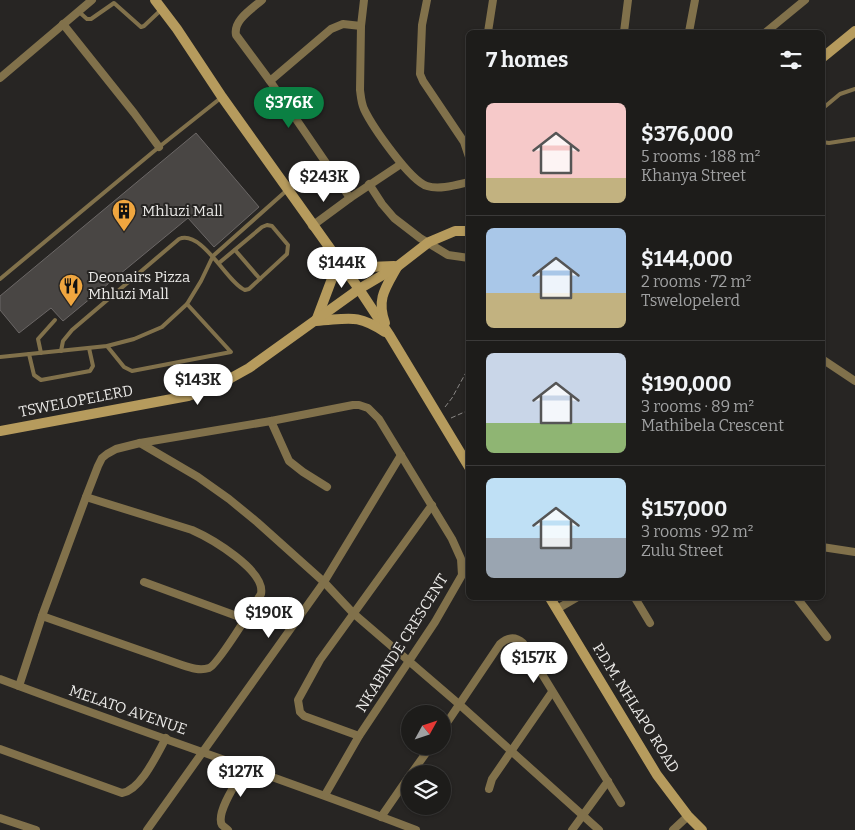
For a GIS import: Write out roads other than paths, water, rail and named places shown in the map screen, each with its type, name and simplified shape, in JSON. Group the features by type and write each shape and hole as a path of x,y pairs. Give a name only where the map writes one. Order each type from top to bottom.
{"street":[{"path":"0,78 92,0"},
{"path":"156,0 312,226 359,289 390,336 466,462"},
{"path":"262,0 237,23 235,33 350,198"},
{"path":"364,0 361,26 361,99 368,116 400,164 413,178 427,186 456,186 466,183"},
{"path":"427,0 420,50 420,77 464,142 466,148"},
{"path":"488,30 493,0"},
{"path":"624,30 627,0"},
{"path":"689,30 695,0"},
{"path":"768,30 805,0"},
{"path":"63,24 159,146"},
{"path":"270,81 331,29 343,24 361,26"},
{"path":"825,56 855,32"},
{"path":"312,226 369,184 400,164"},
{"path":"369,184 394,218 420,238 448,255 466,258"},
{"name":"TSWELOPELERD","path":"0,431 188,396 222,383 249,368 359,289 398,266 429,242 455,231 466,231"},
{"path":"332,252 369,267 398,266"},
{"path":"332,252 333,276 316,321 353,318 369,322 390,336"},
{"path":"390,336 382,316 381,302 383,293 398,266"},
{"path":"825,361 855,381"},
{"name":"NKABINDE CRESCENT","path":"19,686 42,616 102,458 116,449 140,443 353,405 364,406 373,412 379,420 432,505 461,559 462,570 453,592 410,662 359,736 325,795"},
{"path":"271,421 289,461 327,487"},
{"path":"140,443 198,477 229,499 324,582 353,613 460,705 599,830"},
{"path":"147,830 324,582 401,454"},
{"path":"42,616 198,670 208,669 216,664 261,594 261,585 257,576 225,549 204,535 86,496"},
{"path":"359,736 304,716 300,712 298,704 304,688 320,660 432,505"},
{"path":"825,547 855,552"},
{"path":"144,582 245,619"},
{"name":"P.D.M. NHLAPO ROAD","path":"551,600 657,775 688,816 702,830"},
{"path":"557,609 573,600"},
{"path":"636,600 650,623"},
{"path":"799,600 826,636"},
{"path":"451,718 500,644 506,639 517,638 522,643 621,803"},
{"name":"MELATO AVENUE","path":"0,679 325,795 416,830"},
{"path":"489,789 492,779 552,692"},
{"path":"0,749 122,793 127,792 140,781 166,738"},
{"path":"228,830 222,825 220,817 222,808 245,768"},
{"path":"572,830 608,781"},
{"path":"381,816 401,789"},
{"path":"673,830 688,816"},
{"path":"0,818 36,830"}],"lane":[{"path":"78,11 87,19 91,19 114,3 141,26 144,26 162,9"},
{"path":"825,106 840,94 855,89"},
{"path":"0,279 159,146 222,97"},
{"path":"825,142 855,139"},
{"path":"0,357 107,346 134,340 162,327 187,304 213,256 287,190"},
{"path":"61,351 63,341 72,330 179,239 189,238 213,256 219,263 242,288 249,289 284,257 288,245 272,226 262,226 219,263"},
{"path":"235,250 260,279"},
{"path":"107,346 124,367 132,371 231,352 187,304"},
{"path":"41,353 38,338 55,320"},
{"path":"29,354 34,376 41,380 90,371 93,366 89,348"}],"place":[{"name":"Mhluzi Mall","path":"124,232"},
{"name":"Deonairs Pizza Mhluzi Mall","path":"71,307"}]}
